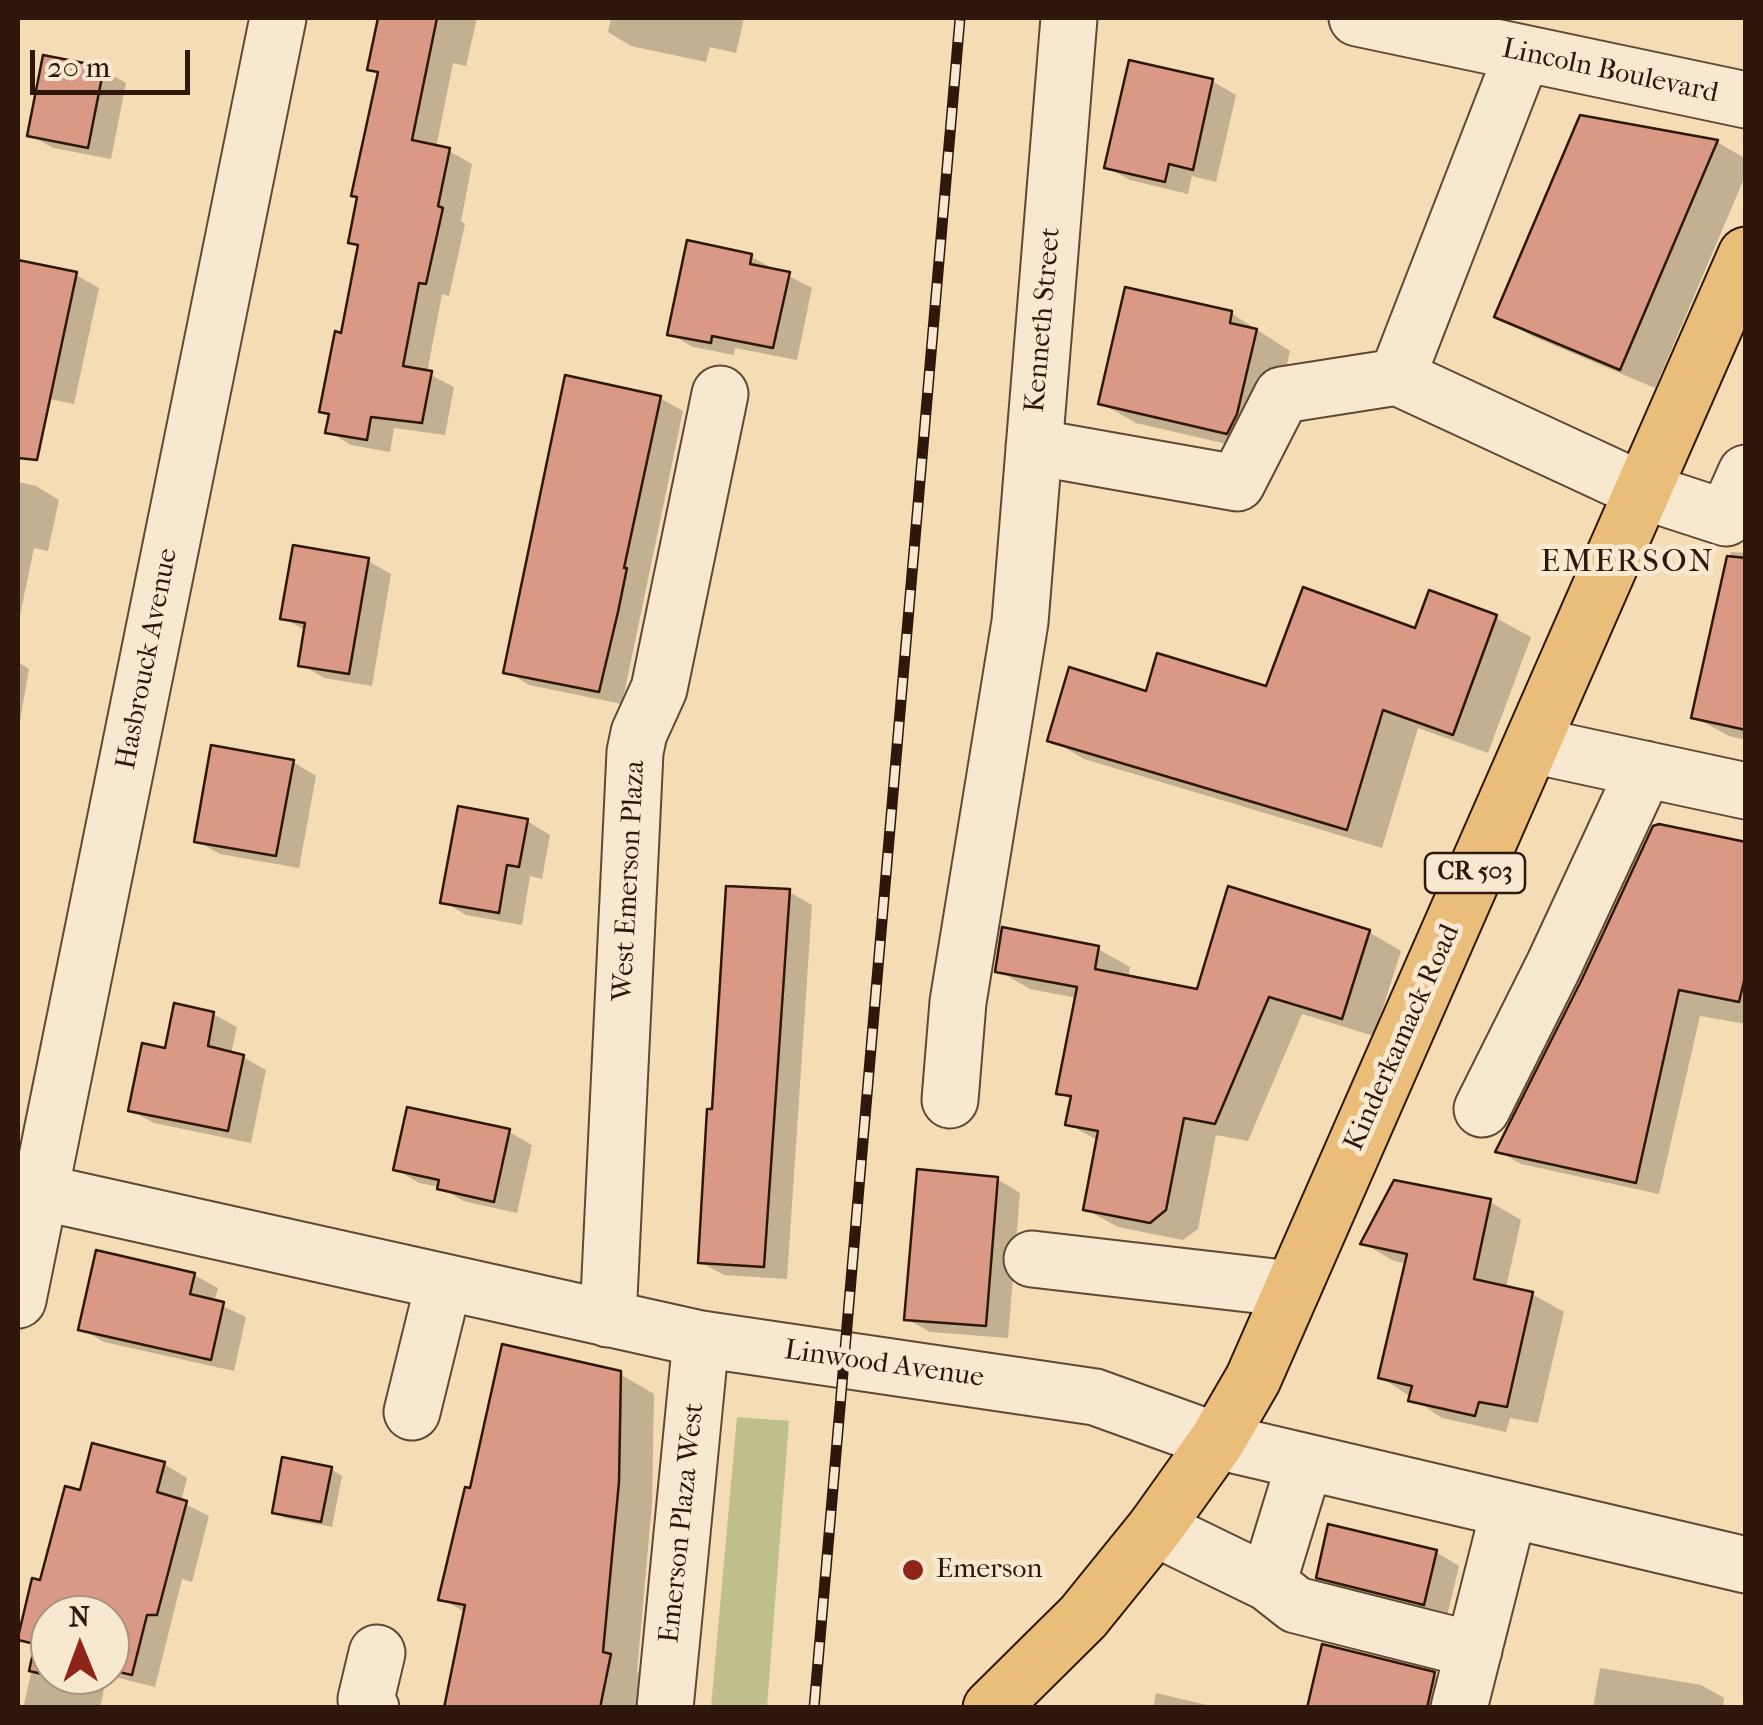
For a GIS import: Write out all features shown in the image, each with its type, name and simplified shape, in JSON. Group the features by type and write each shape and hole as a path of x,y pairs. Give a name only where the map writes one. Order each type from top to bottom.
{"main road":[{"name":"Kinderkamack Road","path":"991,1708 1083,1617 1155,1528 1217,1441 1253,1379 1643,491 1739,291"}],"street":[{"name":"Hasbrouck Avenue","path":"18,1300 28,1189 278,18"},
{"name":"Kenneth Street","path":"950,1100 958,1002 1020,622 1069,18"},
{"name":"Lincoln Boulevard","path":"1356,18 1746,100"},
{"path":"1397,377 1522,53"},
{"path":"1034,447 1237,483 1282,395 1397,377 1643,491 1739,507"},
{"name":"West Emerson Plaza","path":"608,1319 636,752 639,734 659,688 720,394"},
{"path":"1532,744 1746,792"},
{"path":"1482,1109 1645,769"},
{"name":"Linwood Avenue","path":"28,1189 701,1338 1095,1397 1217,1441 1746,1565"},
{"path":"1032,1259 1292,1289"},
{"path":"412,1412 444,1282"},
{"name":"Emerson Plaza West","path":"665,1708 701,1338"},
{"path":"1268,1583 1305,1462"},
{"path":"1459,1708 1509,1510"},
{"path":"1155,1528 1268,1583 1296,1605 1474,1650"},
{"path":"371,1708 366,1699 376,1653"}],"green space":[{"path":"737,1417 789,1421 767,1707 711,1707"}],"building":[{"path":"378,18 437,18 412,140 450,148 438,206 443,208 426,284 419,283 403,366 432,371 422,423 371,417 367,440 325,433 329,414 319,412 335,331 341,333 358,245 348,243 357,197 351,196 378,72 367,70"},
{"path":"43,55 104,67 88,148 27,136"},
{"path":"1129,60 1213,79 1193,170 1169,164 1165,182 1104,168"},
{"path":"1580,115 1718,140 1620,370 1494,317"},
{"path":"687,240 752,254 750,264 790,272 773,348 712,336 711,343 667,335"},
{"path":"18,260 77,272 37,460 18,458"},
{"path":"1125,287 1232,311 1230,323 1257,329 1237,414 1227,434 1098,404"},
{"path":"565,375 661,396 599,692 503,673"},
{"path":"293,545 369,558 349,674 298,666 305,623 280,619"},
{"path":"1727,556 1746,558 1746,730 1691,718"},
{"path":"1303,587 1415,628 1429,590 1497,615 1453,735 1383,710 1347,830 1047,741 1069,667 1146,691 1157,653 1266,686"},
{"path":"211,745 294,760 276,856 194,842"},
{"path":"458,806 528,819 519,867 507,865 499,913 440,903"},
{"path":"1653,826 1746,842 1746,973 1739,1002 1679,990 1636,1183 1495,1152"},
{"path":"726,886 790,889 764,1267 698,1263"},
{"path":"1228,886 1370,930 1342,1019 1269,997 1215,1124 1184,1118 1166,1210 1150,1223 1083,1210 1098,1131 1065,1125 1071,1096 1056,1094 1077,987 995,972 1002,927 1099,946 1095,969 1197,989"},
{"path":"174,1003 214,1012 208,1046 244,1055 228,1131 128,1111 142,1043 165,1048"},
{"path":"407,1107 510,1129 494,1202 437,1189 439,1180 393,1170"},
{"path":"917,1169 998,1177 986,1326 904,1320"},
{"path":"1394,1180 1491,1199 1474,1279 1533,1292 1507,1407 1479,1402 1475,1416 1408,1401 1412,1386 1378,1378 1407,1254 1360,1244"},
{"path":"96,1250 195,1273 190,1294 224,1302 211,1360 78,1330"},
{"path":"502,1344 621,1371 619,1482 603,1652 611,1654 600,1708 444,1708 465,1605 438,1600 465,1487 470,1488"},
{"path":"92,1443 165,1462 157,1492 187,1501 157,1615 147,1615 132,1675 130,1595 30,1595 30,1643 18,1640 32,1578 40,1580 65,1486 80,1490"},
{"path":"282,1457 332,1467 321,1522 272,1513"},
{"path":"1328,1524 1437,1550 1424,1605 1316,1578"},
{"path":"1322,1644 1435,1672 1427,1708 1307,1708"}],"railway":[{"path":"814,1708 960,18"}],"place":[{"name":"Emerson","path":"913,1570"}],"district":[{"name":"EMERSON","path":"1628,563"}]}
